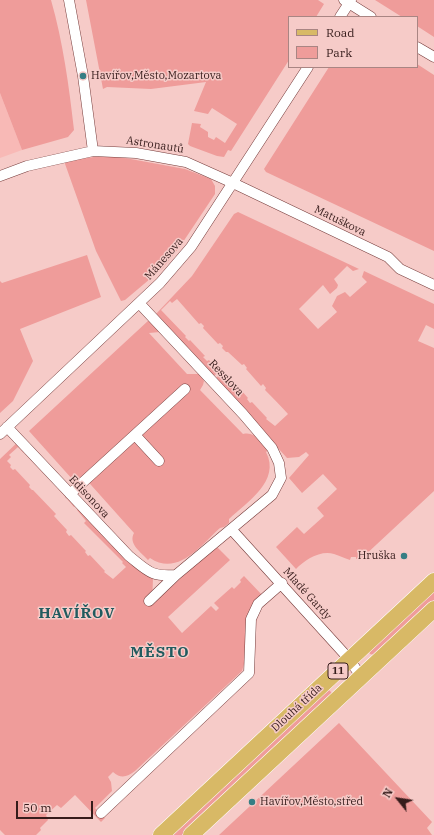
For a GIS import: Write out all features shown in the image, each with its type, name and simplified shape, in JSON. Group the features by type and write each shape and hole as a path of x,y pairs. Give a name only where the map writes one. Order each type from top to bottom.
{"main road":[{"name":"Dlouhá třída","path":"161,835 434,582"},
{"name":"Dlouhá třída","path":"191,835 434,609"}],"street":[{"path":"69,0 83,76 93,151"},
{"path":"340,16 348,1 369,16"},
{"path":"418,47 434,57"},
{"name":"Mánesova","path":"4,430 160,283 191,247 307,68"},
{"name":"Astronautů","path":"0,176 27,166 93,151 136,153 186,162 233,183"},
{"name":"Matuškova","path":"233,183 388,257 400,269 434,285"},
{"name":"Resslova","path":"139,303 262,435 272,448 279,463 281,478 272,496 232,530"},
{"path":"70,494 185,389"},
{"name":"Edisonova","path":"4,430 70,494 129,556 147,570 160,576 176,576"},
{"path":"135,435 159,461"},
{"path":"149,601 176,576 232,530"},
{"name":"Mladé Gardy","path":"232,530 282,583 350,660 361,677"},
{"path":"101,813 249,673 251,619 258,604 282,583"}],"shaded area":[{"path":"0,93 22,150 0,158"}],"green space":[{"path":"0,0 51,0 68,81 74,130 68,137 22,150 0,93"},
{"path":"86,0 318,0 324,4 317,16 288,16 288,62 231,151 228,150 224,157 217,156 188,144 192,123 201,124 200,127 208,132 208,137 214,140 216,137 225,143 237,124 212,108 208,114 194,111 206,82 151,89 107,87 103,89"},
{"path":"375,0 434,0 434,37 418,27 418,16 400,16"},
{"path":"418,65 434,75 434,251 266,172 264,169 328,68 418,68"},
{"path":"109,155 185,169 211,179 215,186 215,194 181,245 163,268 125,300 121,301 96,251 64,161"},
{"path":"238,212 359,269 353,271 347,266 334,279 338,285 337,288 330,294 323,285 299,309 318,329 337,312 332,306 337,296 345,292 350,297 367,282 362,277 364,271 434,304 434,329 426,325 418,341 434,348 434,491 362,558 356,559 356,557 351,557 350,560 334,554 323,553 308,559 296,569 276,547 297,527 304,534 324,516 317,508 337,489 323,474 302,493 289,478 309,455 306,452 299,457 287,458 215,379 221,373 231,383 233,381 248,398 247,399 250,403 252,402 267,418 266,419 275,426 288,414 265,390 266,388 263,384 261,386 246,369 247,368 244,364 242,365 228,352 226,352 222,348 223,346 220,343 218,344 203,328 204,326 201,323 199,324 177,299 172,303 170,301 161,310 186,336 185,337 189,341 190,340 205,356 203,357 207,361 209,360 219,371 213,377 155,315 192,276 234,214"},
{"path":"87,255 101,297 20,329 33,361 13,401 0,413 0,281 2,283"},
{"path":"149,320 160,332 149,333 187,374 199,374 204,381 200,390 243,434 251,434 268,450 266,452 269,463 269,472 266,481 260,490 229,519 229,523 220,528 197,550 179,561 170,564 160,563 150,558 148,560 134,544 134,533 83,476 79,480 73,480 29,431"},
{"path":"22,438 81,501 74,507 44,472 43,473 28,457 29,456 26,452 24,453 18,447 9,455 11,457 7,461 11,465 10,467 13,470 15,469 30,485 29,487 56,514 54,516 67,530 66,532 69,536 71,535 86,551 85,552 88,556 90,555 105,571 104,572 113,579 126,567 122,563 123,562 84,523 86,521 77,510 84,504 153,578 152,605 214,547 218,548 230,560 168,617 182,633 211,606 216,611 219,608 214,603 232,587 234,589 241,582 240,580 244,576 263,596 242,671 135,771 124,776 119,776 113,772 108,777 111,782 112,791 95,808 105,818 101,822 75,795 61,808 57,805 46,815 48,820 40,828 41,830 36,835 5,835 0,830 0,459"},
{"path":"434,589 434,600 374,655 370,654 369,652"},
{"path":"327,688 333,694 182,835 169,835"},
{"path":"339,723 432,822 427,828 432,835 219,835"}],"place":[{"name":"Havířov,Město,Mozartova","path":"83,76"},
{"name":"Hruška","path":"404,556"},
{"name":"Havířov,Město,střed","path":"252,802"}],"district":[{"name":"HAVÍŘOV","path":"77,614"},
{"name":"MĚSTO","path":"160,653"}]}
